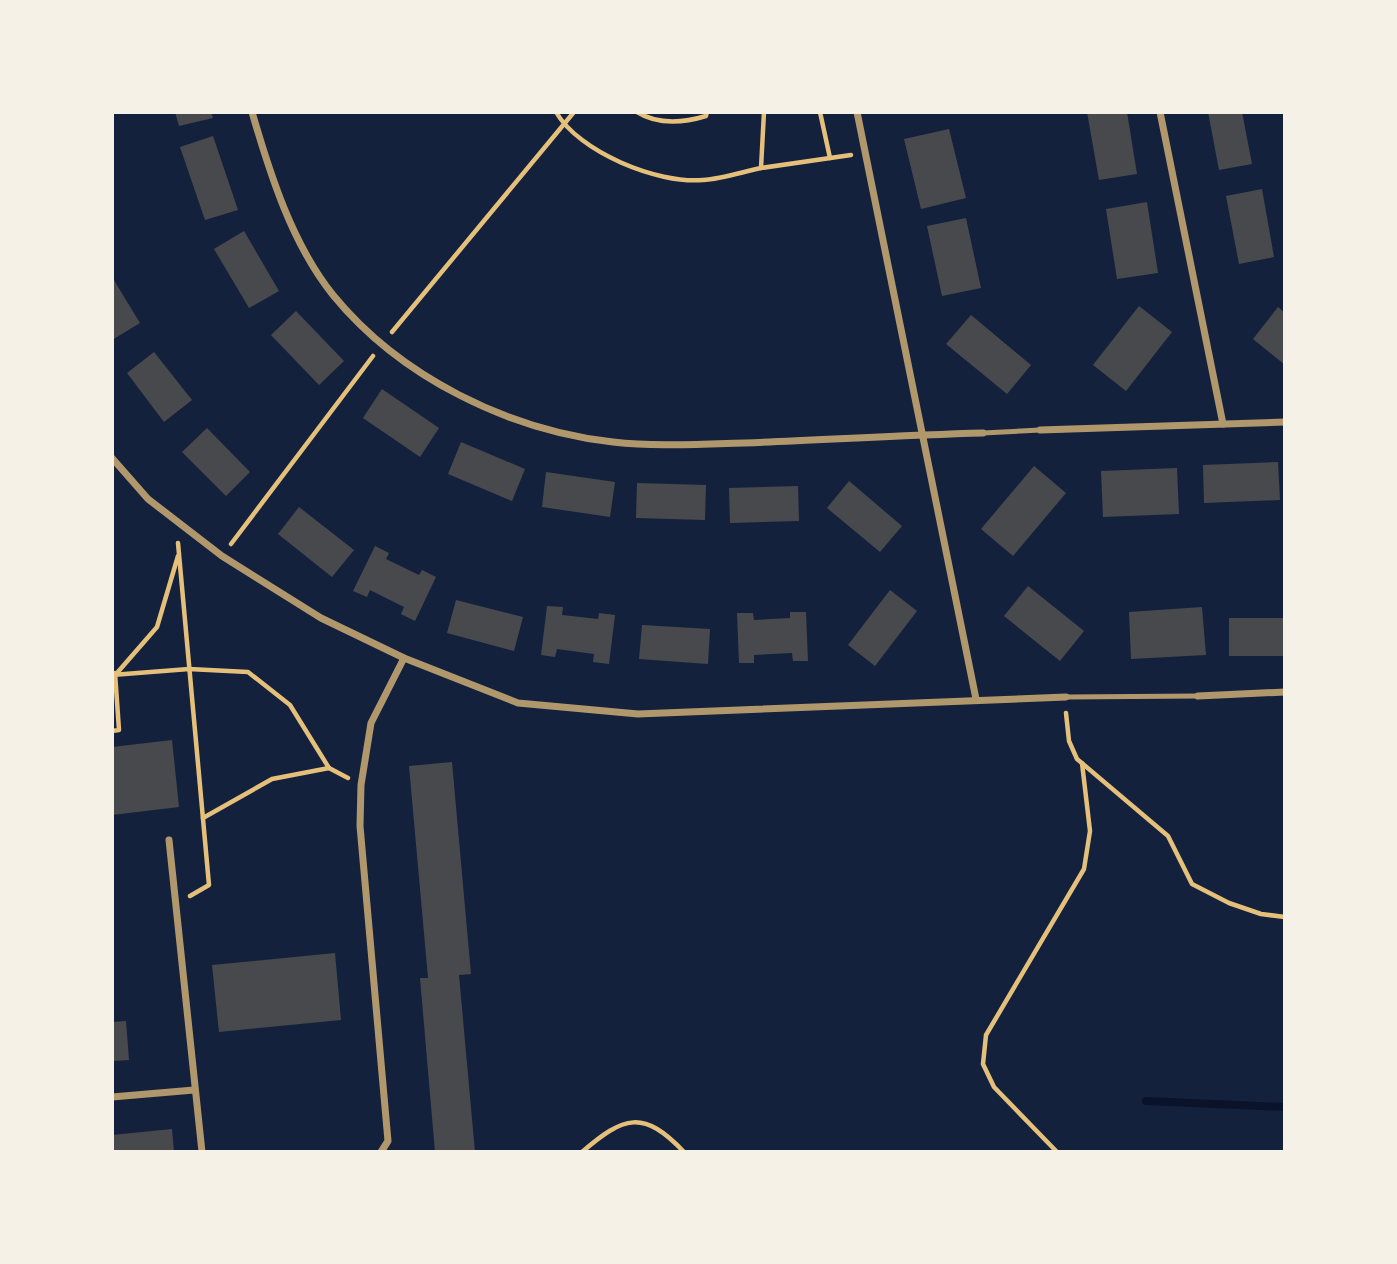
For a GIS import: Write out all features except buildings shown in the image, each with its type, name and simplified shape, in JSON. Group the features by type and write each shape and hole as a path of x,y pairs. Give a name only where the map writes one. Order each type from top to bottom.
{"street":[{"path":"252,112 283,203 332,294 381,346 436,382 483,405 523,422 569,434 644,444 983,433"},
{"path":"857,112 976,699"},
{"path":"1160,112 1223,424"},
{"path":"1040,430 1285,422"},
{"path":"112,458 148,499 222,556 321,618 404,657 518,703 638,713 1066,697"},
{"path":"381,1152 388,1141 360,826 361,785 371,723 404,657"},
{"path":"1198,696 1285,692"},
{"path":"169,840 202,1152"},
{"path":"112,1097 194,1090"}],"lane":[{"path":"983,433 1040,430"},
{"path":"1066,697 1198,696"}],"path":[{"path":"555,112 575,135 596,149 659,176 702,181 761,168 865,153"},
{"path":"636,112 647,119 684,123 706,116 707,112"},
{"path":"761,168 764,112"},
{"path":"820,112 830,158"},
{"path":"176,905 209,885 177,521"},
{"path":"112,731 119,730 114,674 157,627 179,551"},
{"path":"114,674 190,669 248,672 290,705 329,768 361,785"},
{"path":"1066,697 1069,741 1082,763 1168,836 1192,884 1229,903 1261,914 1285,917"},
{"path":"1057,1152 994,1087 987,1076 984,1050 993,1020 1049,934 1084,869 1090,831 1082,763"},
{"path":"203,818 272,779 329,768"},
{"path":"582,1152 610,1128 633,1122 666,1133 684,1152"}],"waterway":[{"path":"1146,1101 1285,1107"}]}
